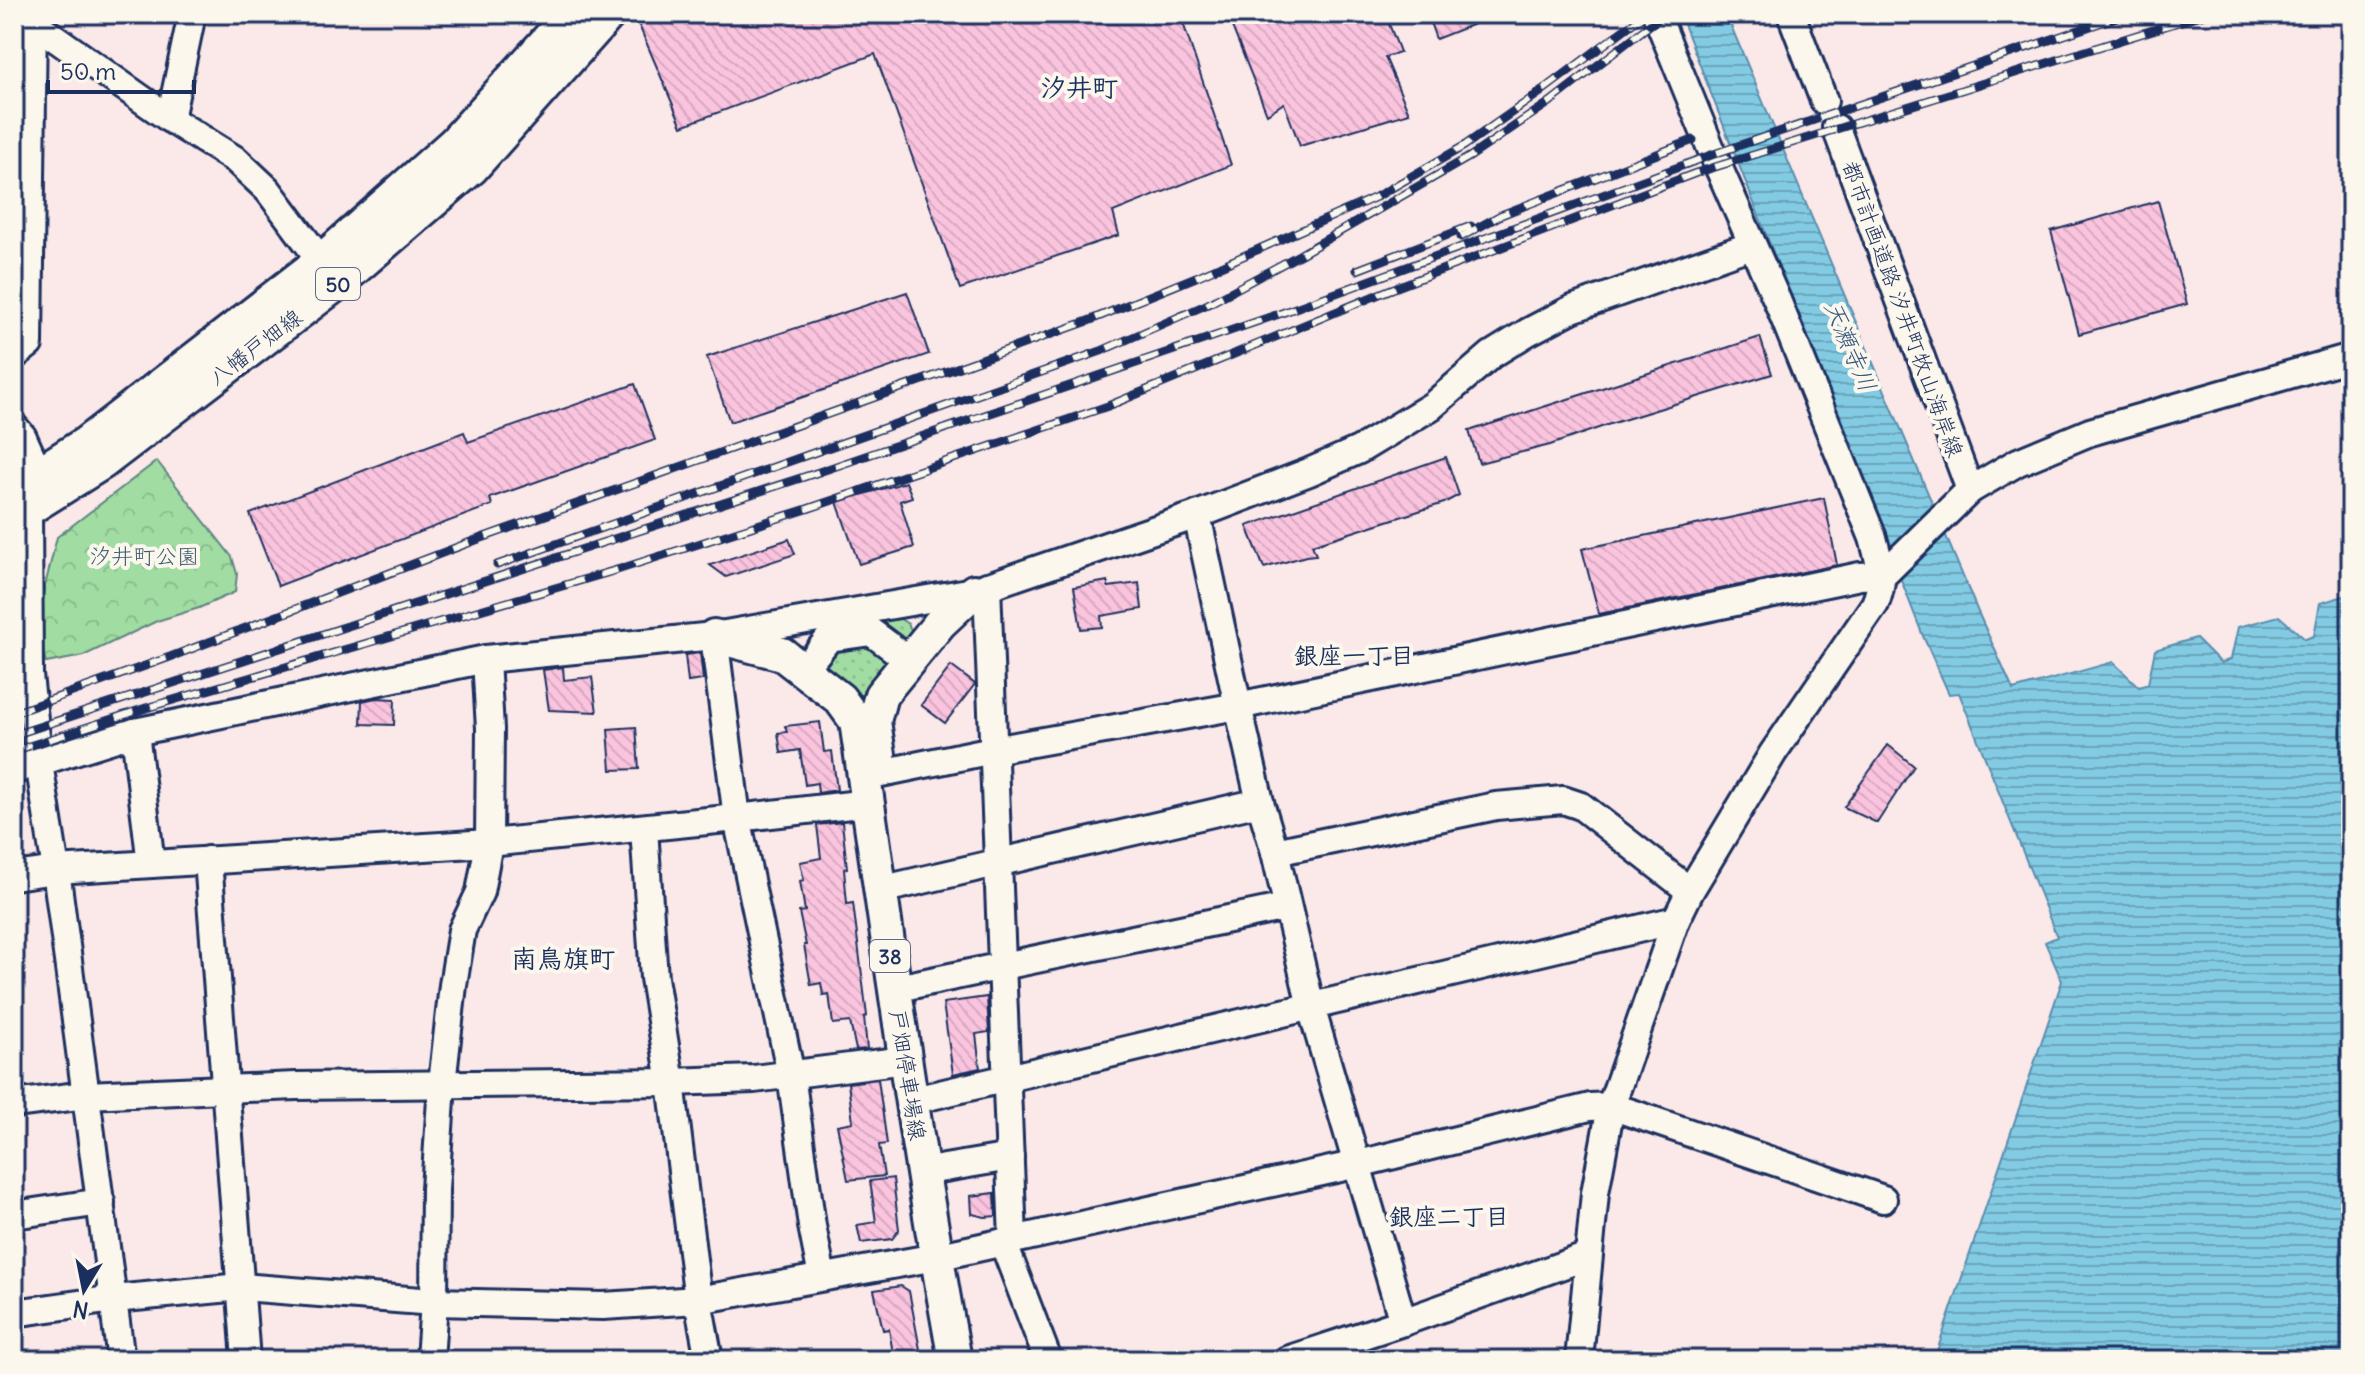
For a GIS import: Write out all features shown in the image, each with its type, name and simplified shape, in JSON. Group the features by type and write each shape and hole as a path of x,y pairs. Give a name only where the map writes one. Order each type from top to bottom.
{"main road":[{"name":"八幡戸畑線","path":"20,494 321,261 454,143 571,14"},
{"name":"八幡戸畑線","path":"20,494 102,463 338,283 472,168 609,14"},
{"path":"14,431 20,438 20,494"},
{"path":"840,699 863,704 881,695 940,623 980,589"},
{"name":"戸畑停車場線","path":"714,636 782,654 840,699 856,721 905,1060 944,1255 972,1360"},
{"name":"戸畑停車場線","path":"881,695 874,721 939,1169 955,1360"}],"street":[{"path":"170,119 192,14"},
{"path":"1579,1360 1595,1193 1611,1106 1676,920 1690,891 1773,753 1875,604 1883,575 1873,538 1777,300 1656,14"},
{"path":"1791,14 1824,101"},
{"path":"29,17 170,119 236,160 268,190 321,261"},
{"path":"21,350 29,17"},
{"name":"都市計画道路 汐井町牧山海岸線","path":"1836,128 1970,490"},
{"path":"26,766 135,732 486,659 714,636 980,589 1197,515 1359,450 1432,406 1491,355 1572,309 1752,245"},
{"path":"881,773 1238,706 1860,576 1883,575 1970,490 2018,462 2090,432 2351,357"},
{"path":"20,494 29,675 26,766 56,870 121,1360"},
{"path":"1197,515 1260,802 1275,852 1311,1007 1403,1322"},
{"path":"980,589 998,861 1010,1157 1008,1240 1048,1360"},
{"path":"807,666 829,638 852,627 871,632 902,655"},
{"path":"714,636 737,818 791,1075 822,1277"},
{"path":"430,1360 435,1189 453,985 462,930 480,892 489,843 490,729 486,659"},
{"path":"135,732 151,864"},
{"path":"1275,852 1496,806 1563,800 1581,806 1690,891"},
{"path":"897,886 1260,802"},
{"path":"14,876 56,870 489,843 868,803"},
{"path":"644,828 654,978 709,1360"},
{"path":"208,860 246,1360"},
{"path":"912,985 1286,907"},
{"path":"927,1097 1676,920"},
{"path":"14,1104 86,1095 225,1089 671,1082 791,1075 905,1060"},
{"path":"14,1313 114,1299 241,1287 434,1302 603,1306 698,1300 944,1255 1358,1164 1590,1107 1611,1106 1883,1199"},
{"path":"939,1169 1010,1157"},
{"path":"14,1215 101,1202"},
{"path":"1287,1360 1588,1256"}],"green space":[{"name":"汐井町公園","path":"157,461 232,557 237,574 235,592 199,608 157,621 83,656 46,663 39,635 42,598 57,537"},
{"path":"894,615 908,624 913,633 908,650 867,618"},
{"path":"870,640 901,663 869,694 856,696 814,673 831,648"}],"water":[{"name":"天瀬寺川","path":"1680,14 1726,14 2013,690 2113,662 2139,687 2148,684 2155,650 2196,638 2221,663 2231,659 2238,627 2279,616 2305,639 2314,636 2320,603 2351,594 2351,1360 1934,1360 2062,981 2045,942 2057,937 1959,693 1949,694 1923,636"}],"building":[{"path":"658,14 1180,14 1231,165 1113,212 1119,235 960,289 875,54 682,126 638,23"},
{"path":"1227,14 1385,14 1400,52 1385,57 1409,113 1300,146 1284,103 1267,114"},
{"path":"1427,14 1497,14 1497,15 1436,39"},
{"path":"2158,201 2187,304 2079,334 2051,231"},
{"path":"907,292 929,354 730,422 707,357"},
{"path":"1760,337 1772,374 1550,445 1479,463 1469,431"},
{"path":"635,384 655,440 490,498 492,505 278,586 250,514 464,432 468,442"},
{"path":"1446,457 1459,495 1444,503 1312,545 1316,555 1264,568 1247,526"},
{"path":"906,482 912,497 900,501 914,547 859,564 837,502"},
{"path":"1824,498 1837,565 1599,614 1582,549"},
{"path":"789,539 795,554 726,577 710,565"},
{"path":"1108,581 1108,587 1139,583 1142,609 1101,616 1102,627 1081,629 1074,587"},
{"path":"700,653 703,680 688,682 685,655"},
{"path":"951,666 975,684 945,723 921,705"},
{"path":"563,667 564,680 592,677 597,712 549,710 543,670"},
{"path":"395,699 394,725 361,724 362,701"},
{"path":"820,722 824,752 832,751 837,790 818,793 817,783 805,785 800,750 781,753 778,733 787,732 785,726"},
{"path":"636,727 639,769 611,770 608,729"},
{"path":"1888,745 1914,766 1877,823 1844,807"},
{"path":"842,822 847,904 853,903 867,1016 864,1017 867,1049 856,1050 850,1022 833,1024 829,994 823,995 821,983 811,985 799,912 805,911 800,862 821,858 817,825"},
{"path":"987,997 989,1032 976,1034 980,1068 953,1074 943,1003"},
{"path":"878,1079 887,1144 879,1145 884,1176 848,1180 837,1125 853,1122 848,1083"},
{"path":"893,1178 899,1230 892,1239 861,1243 857,1225 876,1222 870,1181"},
{"path":"995,1193 996,1216 972,1214 971,1196"},
{"path":"901,1286 909,1291 922,1360 894,1360 889,1329 883,1330 874,1290"}],"railway":[{"path":"14,713 476,540 1088,321 1196,277 1376,197 1464,146 1645,14"},
{"path":"497,565 1101,351 1208,304 1471,156 1550,102 1664,14"},
{"path":"14,735 813,474 1279,314 1714,154 2126,14"},
{"path":"14,751 146,708 620,569 807,509 1108,406 1389,290 1696,173 2204,14"},
{"path":"1461,237 1501,215 1693,140"},
{"path":"1357,270 1471,226"}],"district":[{"name":"汐井町","path":"1079,87"},
{"name":"銀座一丁目","path":"1354,655"},
{"name":"南鳥旗町","path":"563,958"},
{"name":"銀座二丁目","path":"1449,1216"}]}
